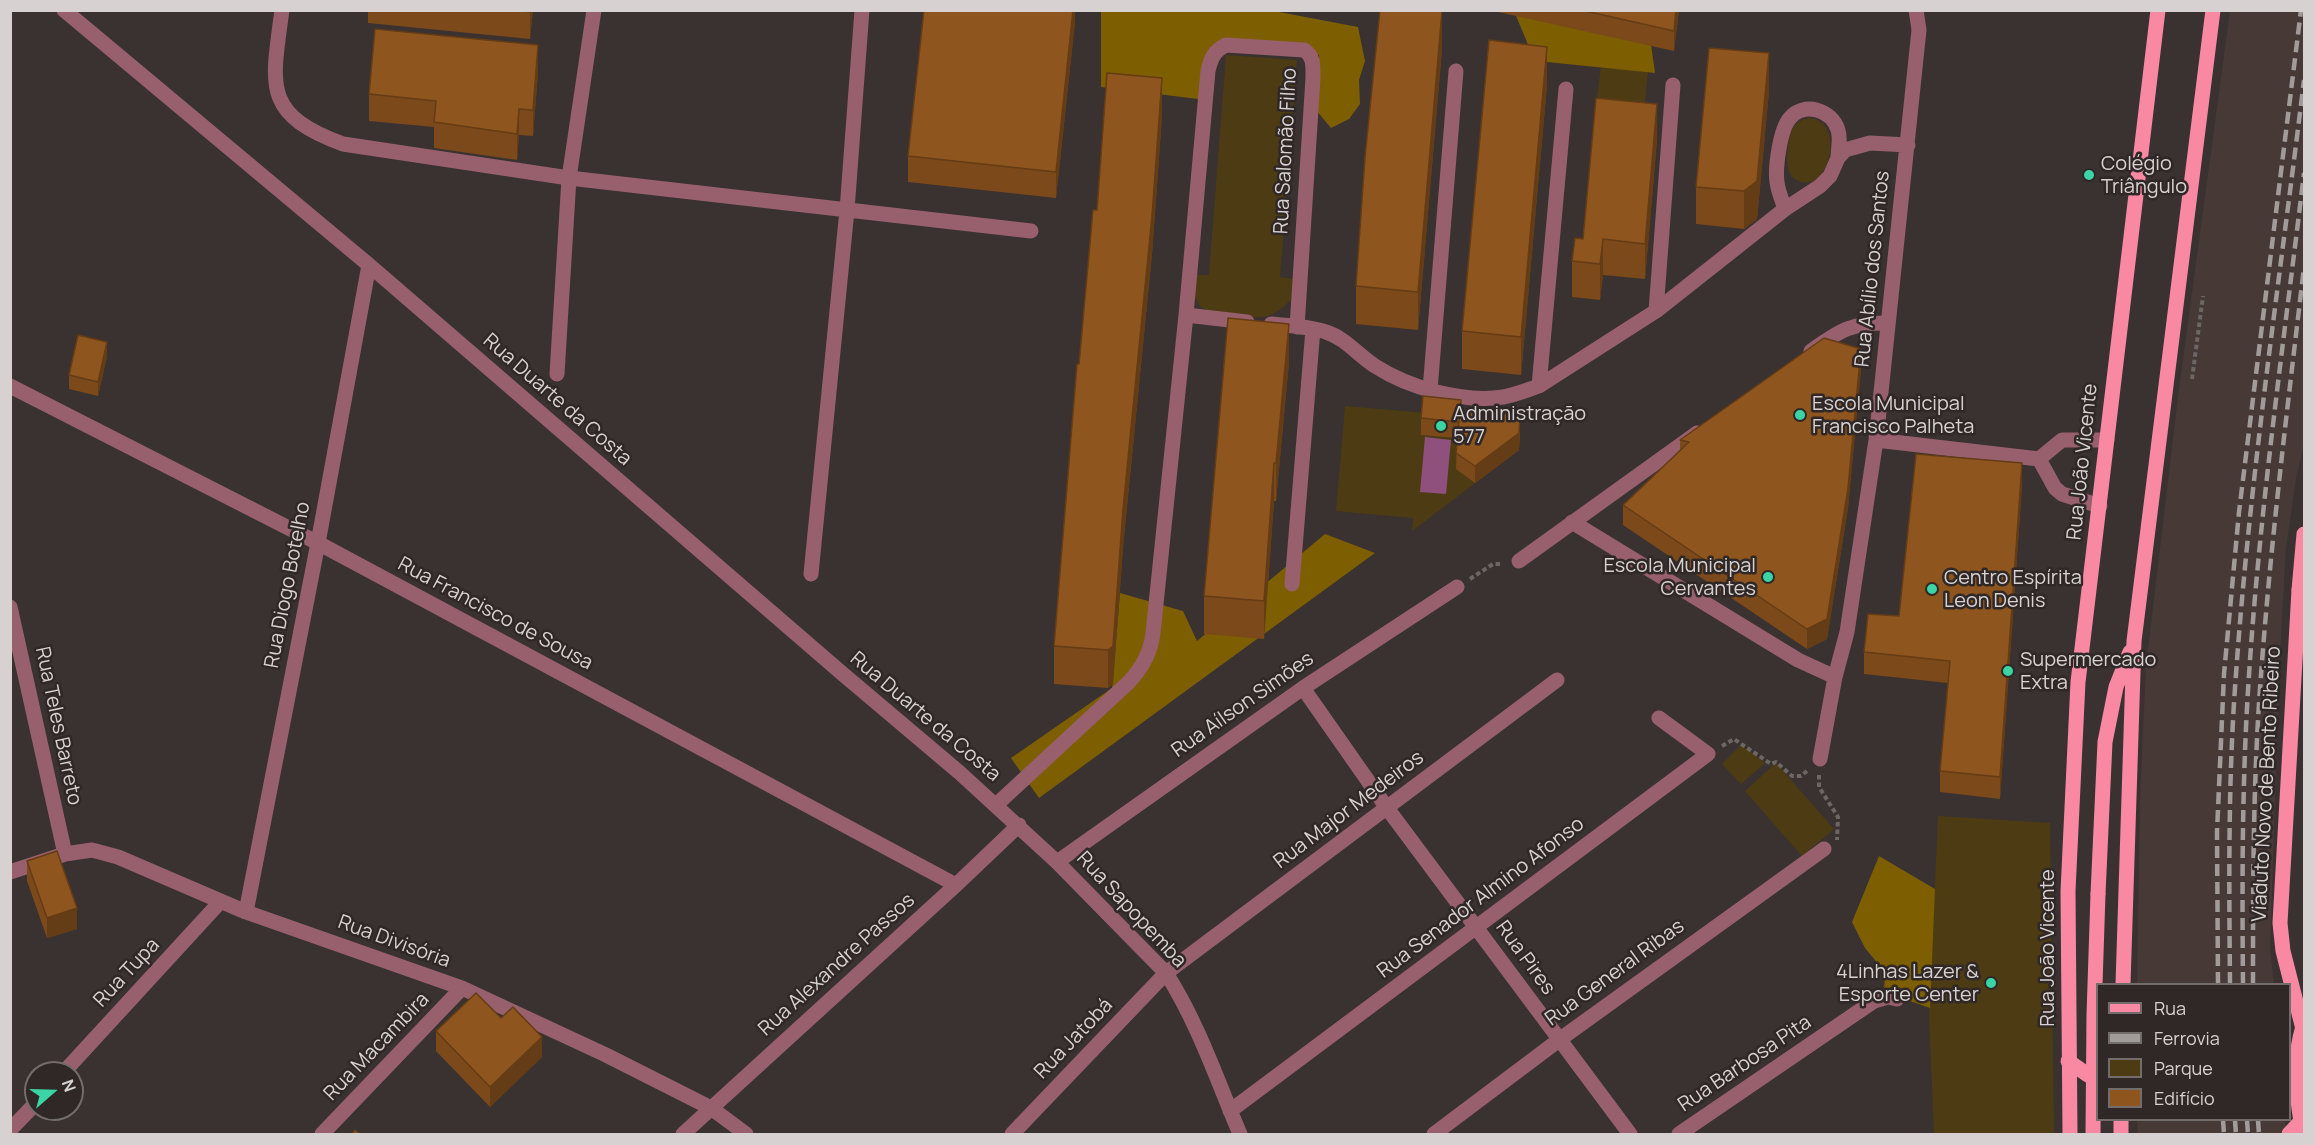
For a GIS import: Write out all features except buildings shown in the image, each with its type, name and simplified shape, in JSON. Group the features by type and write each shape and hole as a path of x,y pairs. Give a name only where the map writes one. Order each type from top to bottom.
{"main road":[{"name":"Rua João Vicente","path":"2070,1134 2068,891 2078,682 2158,10"},
{"path":"2123,983 2134,641 2213,10"},
{"name":"Viaduto Novo de Bento Ribeiro","path":"2304,534 2280,923 2283,951 2304,1033"},
{"path":"2093,1134 2094,1015 2105,742 2116,687 2134,641"},
{"path":"2302,1134 2295,1058 2304,1023"},
{"path":"2068,1061 2082,1072 2096,1075"},
{"path":"2289,1134 2304,1118"}],"street":[{"name":"Rua Duarte da Costa","path":"64,10 369,265 1019,825"},
{"path":"282,10 274,82 280,101 292,118 319,135 343,144 569,178 1031,231"},
{"path":"557,374 569,178 594,10"},
{"path":"811,574 847,210 862,10"},
{"name":"Rua Abílio dos Santos","path":"1820,759 1835,676 1847,632 1876,440 1919,30 1916,10"},
{"name":"Rua Salomão Filho","path":"996,805 1129,682 1137,674 1150,651 1186,315 1208,71 1217,49 1226,45 1304,50 1309,53 1313,61 1297,327"},
{"path":"1430,390 1456,71"},
{"path":"1656,311 1673,85"},
{"path":"1539,387 1566,88"},
{"path":"1785,209 1778,187 1777,173 1783,133 1787,122 1799,111 1817,110 1830,116 1838,127 1863,144"},
{"path":"1186,315 1313,329 1339,338 1376,367 1430,390 1457,396 1485,398 1504,396 1539,387 1656,311 1785,209 1823,184 1832,173 1838,158 1838,127"},
{"path":"1838,158 1845,150 1863,144 1908,145"},
{"name":"Rua Diogo Botelho","path":"246,912 318,543 369,265"},
{"path":"1800,359 1845,328 1864,323 1888,323"},
{"path":"1292,584 1313,329"},
{"name":"Rua Francisco de Sousa","path":"10,386 318,543 956,885"},
{"path":"1519,561 1705,427"},
{"path":"1876,440 2039,459 2062,440 2107,440"},
{"path":"2039,459 2058,491 2100,506"},
{"path":"1572,522 1798,660 1835,676"},
{"name":"Rua Aílson Simões","path":"1057,862 1303,688 1457,587"},
{"name":"Rua Teles Barreto","path":"10,607 65,854"},
{"name":"Rua Major Medeiros","path":"1166,973 1557,680"},
{"name":"Rua Pires","path":"1303,688 1387,808 1630,1134"},
{"path":"1659,718 1708,754"},
{"name":"Rua Senador Almino Afonso","path":"1230,1111 1708,754"},
{"name":"Rua Alexandre Passos","path":"683,1134 1019,825"},
{"name":"Rua Sapopemba","path":"1019,825 1166,973 1187,1011 1240,1134"},
{"name":"Rua General Ribas","path":"1434,1134 1559,1040 1824,849"},
{"name":"Rua Divisória","path":"10,872 65,854 92,850 118,857 246,912 462,988 606,1055 711,1108 746,1134"},
{"name":"Rua Tupa","path":"74,1061 221,901"},
{"name":"Rua Jatobá","path":"1012,1134 1166,973"},
{"name":"Rua Macambira","path":"322,1134 462,988"},
{"name":"Rua Barbosa Pita","path":"1679,1134 1874,1001 1888,997 1897,999"},
{"path":"10,1130 24,1115"}],"path":[{"path":"2192,379 2203,296"},
{"path":"1480,573 1493,564 1519,561"},
{"path":"1708,754 1734,740 1771,764 1776,762 1792,776 1801,776 1820,759"},
{"path":"1820,759 1819,787 1838,817 1837,840 1824,849"}],"shaded area":[{"path":"1101,11 1274,11 1358,27 1365,61 1359,80 1360,104 1349,119 1331,128 1315,109 1319,55 1226,45 1208,77 1206,100 1101,87"},
{"path":"1514,11 1648,23 1655,73 1527,60 1529,47"},
{"path":"2230,11 2304,11 2304,444 2296,479 2286,548 2280,654 2270,947 2274,983 2137,983 2140,798 2146,666 2179,389"},
{"path":"1425,437 1451,440 1446,494 1420,492"},
{"path":"1325,534 1375,553 1039,798 1011,758 1112,688 1120,593 1183,611 1197,641"},
{"path":"1879,856 1935,889 1930,1008 1884,992 1885,972 1865,948 1852,922"},
{"path":"2137,1121 2285,1121 2287,1134 2138,1134"}],"green space":[{"path":"1226,55 1297,60 1280,277 1293,279 1291,300 1280,310 1262,317 1232,316 1212,312 1200,306 1195,295 1196,275 1209,275"},
{"path":"1601,67 1648,72 1644,112 1595,111"},
{"path":"1809,118 1821,122 1828,131 1830,143 1830,156 1825,168 1819,177 1810,182 1793,178 1787,158 1794,126"},
{"path":"1345,406 1461,416 1460,426 1520,432 1519,450 1412,531 1413,518 1336,511"},
{"path":"1741,745 1765,763 1741,784 1722,764"},
{"path":"1776,763 1834,829 1802,856 1745,791"},
{"name":"4Linhas Lazer & Esporte Center","path":"1938,816 2050,823 2054,1134 1934,1134 1929,1016"}],"railway":[{"path":"2218,983 2217,832 2224,674 2239,512 2301,10"},
{"path":"2230,983 2230,791 2233,713 2242,600 2257,451 2304,80"},
{"path":"2243,983 2244,791 2254,612 2273,424 2304,173"},
{"path":"2253,983 2253,868 2258,714 2275,522 2304,267"},
{"path":"2223,1121 2224,1134"},
{"path":"2235,1121 2236,1134"},
{"path":"2247,1121 2248,1134"},
{"path":"2258,1121 2259,1134"}],"place":[{"name":"Colégio Triângulo","path":"2089,175"},
{"name":"Escola Municipal Francisco Palheta","path":"1800,415"},
{"name":"Administração 577","path":"1441,426"},
{"name":"Escola Municipal Cervantes","path":"1768,577"},
{"name":"Centro Espírita Leon Denis","path":"1932,589"},
{"name":"Supermercado Extra","path":"2008,671"},
{"name":"4Linhas Lazer & Esporte Center","path":"1991,983"}]}
